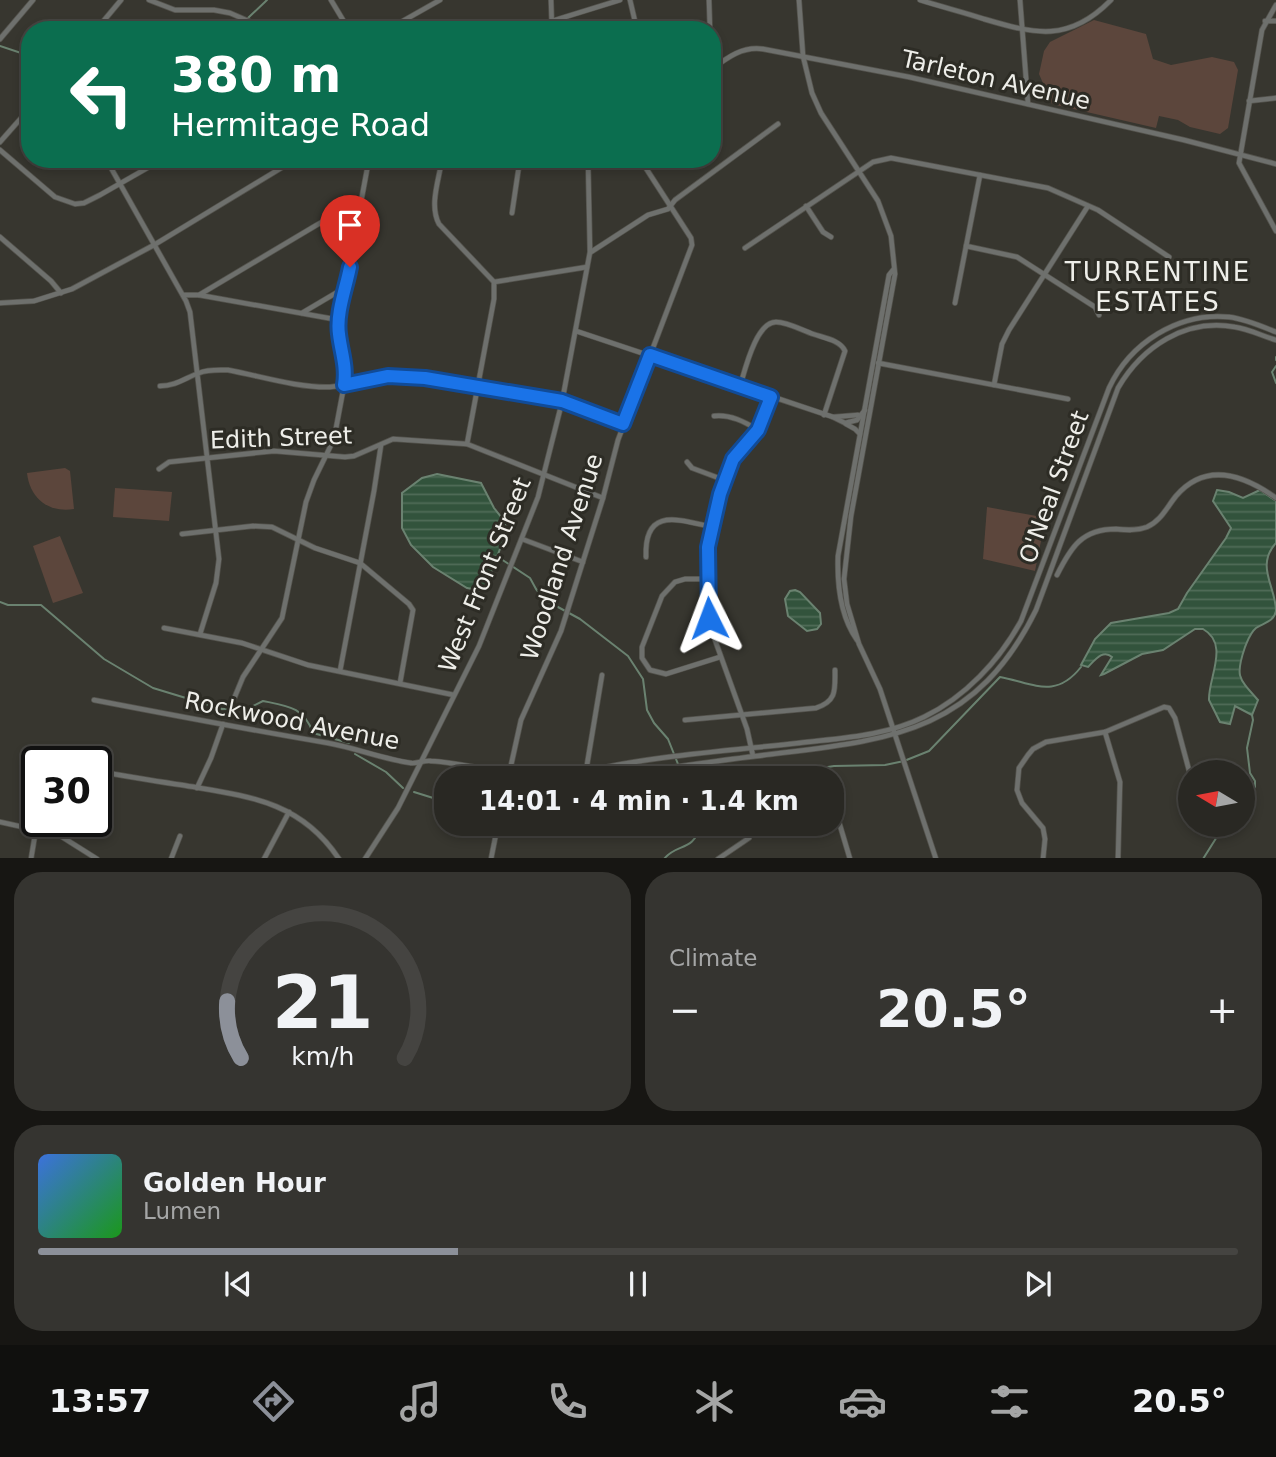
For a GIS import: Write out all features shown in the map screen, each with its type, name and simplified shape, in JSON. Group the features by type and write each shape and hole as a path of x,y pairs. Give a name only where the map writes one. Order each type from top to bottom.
{"street":[{"path":"0,39 33,0"},
{"path":"104,21 121,0"},
{"path":"149,0 175,10 224,11 248,21"},
{"path":"331,0 344,21"},
{"path":"403,21 440,0"},
{"path":"551,0 551,20 620,0"},
{"path":"631,0 635,21"},
{"path":"709,0 710,21"},
{"path":"799,0 803,56 812,93 821,113 878,201 888,225 893,269 889,275 841,572"},
{"path":"920,0 1022,30 1046,32 1072,26 1093,15 1111,0"},
{"path":"1020,0 1028,104"},
{"path":"1276,5 1265,21 1240,156 1240,167 1276,231"},
{"path":"1265,21 1276,21"},
{"name":"Tarleton Avenue","path":"721,63 750,48 803,56 1028,104 1276,164"},
{"path":"1249,101 1276,98"},
{"path":"0,142 21,118"},
{"path":"721,167 778,124"},
{"path":"0,150 21,168"},
{"path":"745,248 860,170 873,162 891,158 1048,188 1088,206 1169,257"},
{"path":"21,168 55,197 68,203 83,203 148,168"},
{"path":"111,168 190,312 217,530 218,574 200,634"},
{"path":"0,303 33,301 61,293 154,245 281,168"},
{"path":"231,706 243,677 278,626 285,611 309,491 336,431 345,361 339,320 367,168"},
{"path":"440,168 434,206 435,218 494,282 494,299 467,444"},
{"path":"512,213 519,168"},
{"name":"West Front Street","path":"366,858 391,820 494,612 544,476 562,401 590,252 588,168"},
{"name":"Woodland Avenue","path":"512,766 524,712 555,646 603,498 623,424 692,245 691,237 646,168"},
{"path":"590,252 648,215 668,209 720,168"},
{"path":"955,303 980,174"},
{"path":"199,295 312,227 361,202"},
{"path":"806,206 823,232 831,237"},
{"path":"994,385 1005,337 1088,206"},
{"path":"0,237 61,293"},
{"path":"966,246 1006,253 1045,274 1095,307 1099,315"},
{"path":"494,282 587,267"},
{"path":"301,313 346,287"},
{"path":"183,295 199,295 339,320"},
{"name":"O'Neal Street","path":"893,729 925,717 951,700 981,675 1015,633 1030,601 1110,388 1119,370 1131,356 1158,334 1173,326 1203,318 1230,317 1276,332"},
{"path":"740,386 760,332 774,322 840,343 845,354 824,415"},
{"name":"O'Neal Street","path":"896,735 941,716 969,697 994,674 1021,638 1035,610 1118,388 1142,355 1167,338 1191,329 1212,326 1233,327 1276,340"},
{"path":"576,331 824,415 859,415 868,410"},
{"path":"876,363 1068,399"},
{"path":"160,386 171,386 198,373 228,370 319,386 344,385 375,377 399,375 562,401 623,424"},
{"path":"753,756 742,714 720,657 709,618 707,579 712,527 724,480 733,459 758,430 771,397"},
{"path":"868,410 860,434 839,548 841,572 859,644 880,689 936,858"},
{"path":"845,424 856,420 859,415"},
{"path":"714,416 734,418 758,430"},
{"path":"833,417 860,434"},
{"name":"Edith Street","path":"159,469 169,462 280,451 326,457 354,456 393,439 467,444 603,498"},
{"path":"340,671 381,445"},
{"path":"687,462 692,468 724,480"},
{"path":"1057,575 1072,548 1088,534 1106,529 1134,530 1147,527 1160,519 1181,491 1201,479 1224,474 1237,477 1256,484 1276,498"},
{"path":"646,557 648,538 658,523 665,519 712,527"},
{"path":"182,534 262,525 280,529 325,552 360,563 413,610 400,683"},
{"path":"522,539 583,562"},
{"path":"707,579 681,580 665,591 642,647 642,658 650,670 666,674 720,657"},
{"path":"164,628 242,643 292,661 454,695"},
{"path":"685,720 816,708 826,704 834,694 835,670"},
{"path":"587,766 602,675"},
{"name":"Rockwood Avenue","path":"94,700 338,745 413,764 432,761 456,766"},
{"path":"1043,858 1043,828 1022,803 1017,790 1023,762 1033,749 1046,743 1105,732 1161,706 1169,708 1174,714 1186,760"},
{"path":"197,788 223,724"},
{"name":"Rockwood Avenue","path":"637,766 893,729"},
{"path":"1105,732 1120,782 1118,858"},
{"name":"Rockwood Avenue","path":"660,766 836,746 896,735"},
{"path":"112,774 263,800 306,821 321,834 338,858"},
{"path":"265,858 289,812"},
{"path":"0,822 21,826"},
{"path":"171,858 180,836"},
{"path":"491,858 496,836"},
{"path":"843,836 850,858"},
{"path":"31,858 35,837"},
{"path":"62,837 96,858"},
{"path":"720,858 749,838"}],"shaded area":[{"path":"1094,20 1146,34 1153,59 1171,65 1212,57 1234,62 1238,70 1228,128 1220,134 1159,116 1156,128 1052,104 1039,74 1044,51 1050,42"},
{"path":"65,468 70,471 74,509 65,510 42,502 32,490 27,473"},
{"path":"437,474 481,483 505,522 506,533 484,591 467,588 433,567 411,545 402,528 402,493 422,478"},
{"path":"115,488 172,492 169,521 113,517"},
{"path":"1217,490 1243,498 1260,490 1276,501 1276,543 1267,560 1267,568 1276,611 1271,620 1252,632 1239,671 1242,681 1258,700 1252,715 1235,706 1230,724 1220,722 1209,700 1217,652 1211,635 1203,629 1195,629 1163,650 1142,654 1101,675 1112,657 1109,655 1099,656 1088,667 1081,665 1095,639 1111,623 1178,609 1231,528 1213,501"},
{"path":"987,507 1042,517 1045,521 1035,571 983,559"},
{"path":"60,536 83,593 53,603 33,546"},
{"path":"795,590 820,613 821,624 817,629 807,631 788,616 785,599 790,591"}],"waterway":[{"path":"248,18 267,0"},
{"path":"0,46 21,53"},
{"path":"1276,366 1272,372 1276,383"},
{"path":"498,557 530,578 545,600 580,619 628,656 643,679 647,710 668,739 678,764"},
{"path":"0,602 8,605 41,605 104,659 153,688 222,709 249,708 263,701 287,706 305,718 313,733 349,743"},
{"path":"834,766 885,765 929,751 1000,677 1043,687 1053,686 1071,677 1081,667"},
{"path":"1248,760 1247,748 1252,715"},
{"path":"355,754 386,772 403,788"},
{"path":"414,792 434,798"},
{"path":"665,858 689,844 696,836"},
{"path":"1204,858 1217,837"}],"district":[{"name":"TURRENTINE ESTATES","path":"1158,287"}],"route":[{"path":"350,267 339,320 345,361 344,385 375,377 399,375 425,378 562,401 623,424 650,355 771,397 758,430 733,459 725,476 708,547 709,618"}]}
